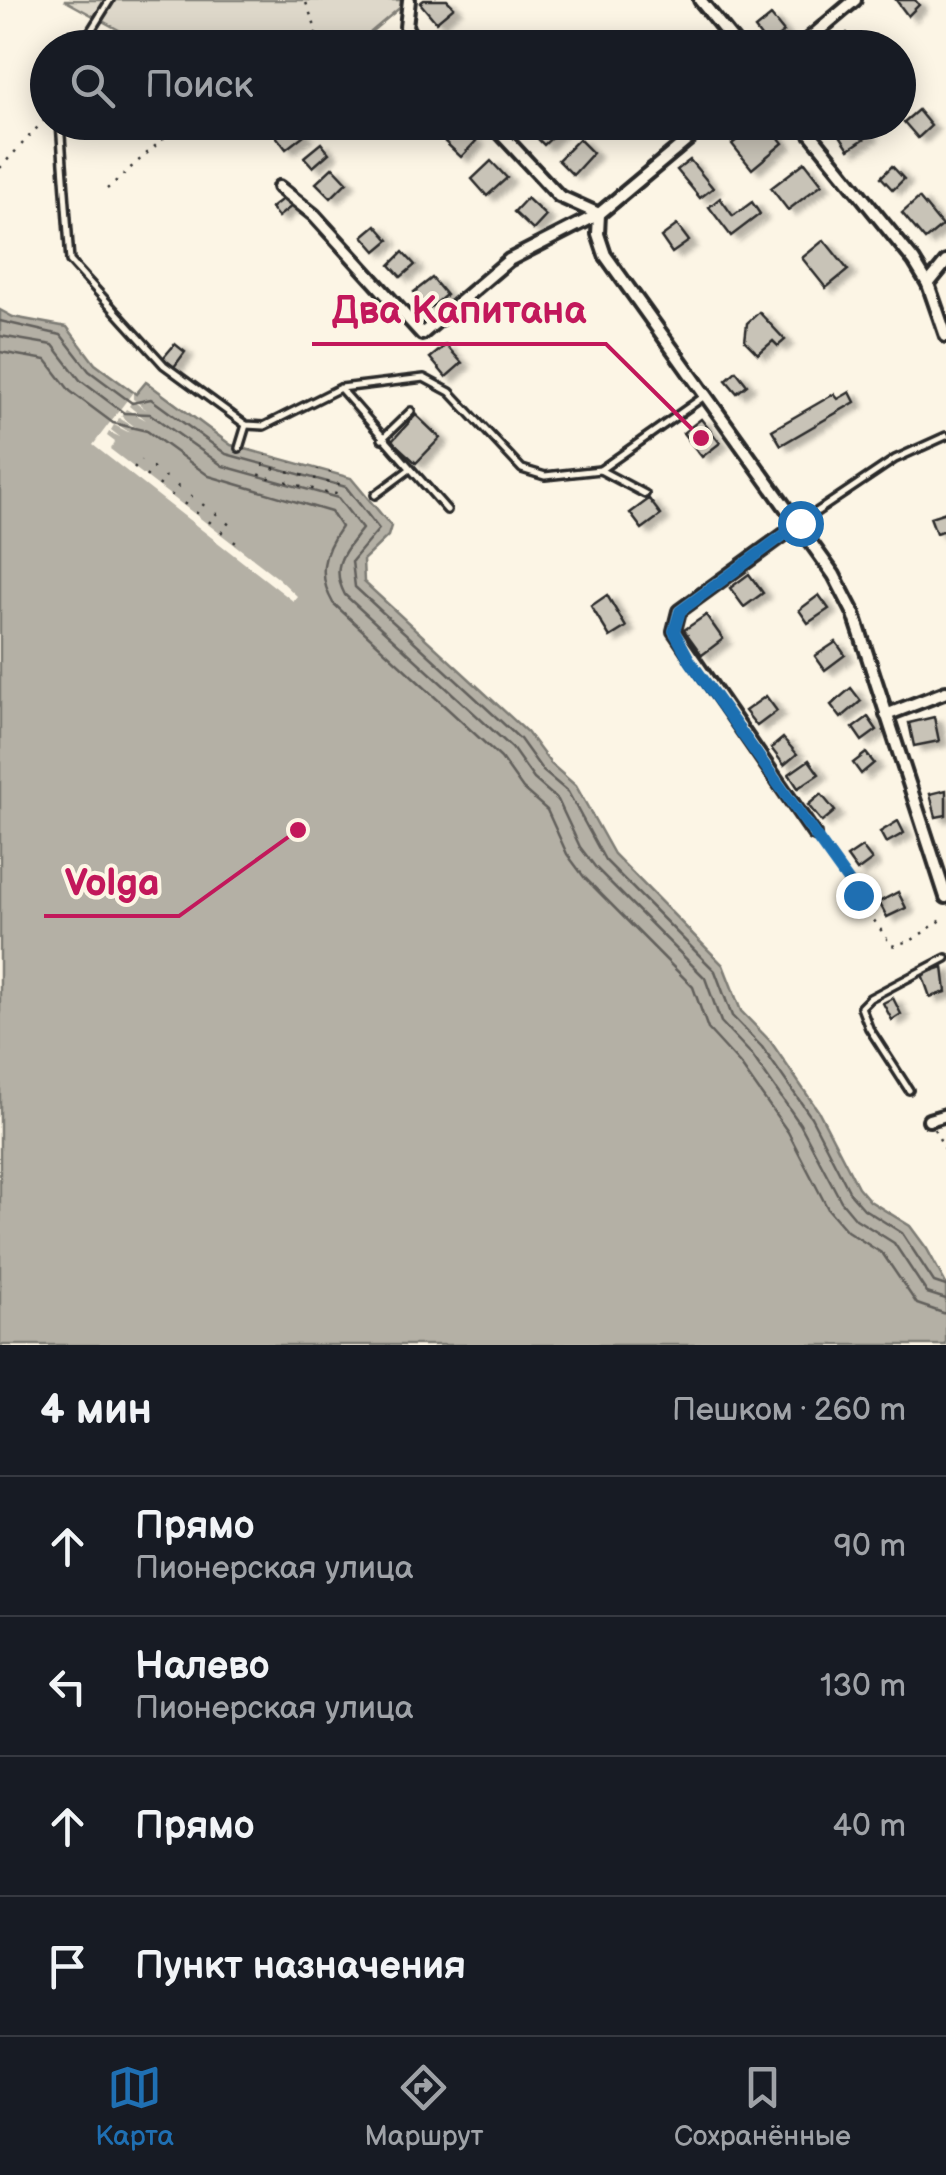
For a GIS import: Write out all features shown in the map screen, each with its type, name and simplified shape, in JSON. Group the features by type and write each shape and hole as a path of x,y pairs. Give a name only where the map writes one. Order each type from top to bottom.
{"street":[{"path":"700,0 724,30"},
{"path":"819,30 855,0"},
{"path":"507,140 559,196 599,214"},
{"path":"279,187 314,215 422,334 509,260 599,214 687,140"},
{"path":"815,140 928,284 946,336"},
{"path":"599,214 598,234 605,255 800,523 854,614 946,897"},
{"path":"928,284 946,262"},
{"path":"800,523 680,611 674,631 814,834"},
{"path":"886,715 946,692"},
{"path":"928,1120 946,1115"}],"lane":[{"path":"91,30 110,0"},
{"path":"61,140 70,261 164,365 246,425 264,426 340,388 424,378 450,392 522,470 545,476 600,470 708,394"},
{"path":"340,388 447,510"},
{"path":"382,439 411,412"},
{"path":"239,448 246,425"},
{"path":"800,523 894,459 946,436"},
{"path":"375,495 410,469"},
{"path":"600,470 645,494"},
{"path":"909,1090 869,1028 861,1007 870,998 946,958"}],"path":[{"path":"305,0 316,30"},
{"path":"0,168 30,136"},
{"path":"108,188 162,140"},
{"path":"260,476 266,456"},
{"path":"269,480 278,459"},
{"path":"134,468 141,460"},
{"path":"287,483 291,462"},
{"path":"146,477 154,466"},
{"path":"300,487 304,466"},
{"path":"312,490 318,469"},
{"path":"325,494 330,472"},
{"path":"335,496 341,475"},
{"path":"158,486 166,476"},
{"path":"170,496 179,484"},
{"path":"184,505 192,494"},
{"path":"196,514 204,504"},
{"path":"209,523 217,512"},
{"path":"220,533 229,522"},
{"path":"234,543 240,535"},
{"path":"814,834 892,946 912,940 946,918"},
{"path":"928,1120 946,1151"}],"shaded area":[{"path":"64,0 409,0 373,30 119,30"}],"water":[{"path":"0,310 13,317 67,327 95,364 136,394 146,382 231,445 351,478 391,526 388,536 363,560 364,582 527,732 551,764 576,786 614,854 723,965 741,1011 771,1042 819,1112 858,1187 870,1201 910,1226 927,1249 946,1284 946,1345 0,1345"}],"pier":[{"path":"133,392 133,399 147,410 132,401 129,406 146,420 126,409 121,416 139,430 119,418 116,423 130,433 114,425 111,430 120,437 109,432 107,436 115,442 110,449 278,578 297,596 293,601 93,445"}],"building":[{"path":"447,0 454,7 436,22 420,3"},
{"path":"896,0 915,0 919,5 908,16"},
{"path":"771,16 782,30 756,30"},
{"path":"916,112 931,126 918,138 916,136"},
{"path":"279,140 298,140 286,149"},
{"path":"447,140 476,141 461,157"},
{"path":"578,140 593,153 573,175 558,160"},
{"path":"737,140 783,143 752,169 732,144"},
{"path":"843,140 862,140 849,149"},
{"path":"321,143 329,153 313,167 304,157"},
{"path":"690,160 713,188 700,198 677,170"},
{"path":"491,161 507,178 487,196 472,179"},
{"path":"805,162 822,184 788,210 771,188"},
{"path":"892,166 904,179 893,190 881,177"},
{"path":"333,167 347,182 331,198 316,183"},
{"path":"285,197 292,206 278,217 271,208"},
{"path":"527,198 546,216 533,230 514,212"},
{"path":"720,198 733,216 752,202 760,214 731,236 709,207"},
{"path":"919,198 942,226 925,240 902,213"},
{"path":"376,225 389,240 376,251 363,236"},
{"path":"677,225 689,241 672,253 661,237"},
{"path":"824,240 848,270 826,288 802,258"},
{"path":"403,252 415,265 401,277 390,265"},
{"path":"432,278 446,295 428,310 414,292"},
{"path":"759,312 785,340 778,346 773,341 758,354 745,341 747,323"},
{"path":"175,344 185,352 174,367 163,358"},
{"path":"446,345 462,363 446,377 430,358"},
{"path":"736,371 747,385 737,393 726,380"},
{"path":"850,392 855,402 781,445 772,430 834,394 838,399"},
{"path":"416,415 440,438 416,463 392,441"},
{"path":"701,419 720,443 702,457 683,433"},
{"path":"649,499 661,515 642,529 630,513"},
{"path":"946,512 946,530 936,533 930,517"},
{"path":"749,574 763,593 744,607 730,588"},
{"path":"607,595 626,627 610,637 591,606"},
{"path":"819,595 829,609 808,623 799,610"},
{"path":"706,615 723,639 702,655 684,630"},
{"path":"836,642 845,655 825,670 815,656"},
{"path":"851,688 861,701 841,718 831,705"},
{"path":"766,696 777,711 757,726 745,711"},
{"path":"868,717 877,730 862,741 853,728"},
{"path":"934,717 939,741 914,746 909,723"},
{"path":"783,738 797,754 784,765 771,748"},
{"path":"866,753 874,763 861,774 853,763"},
{"path":"809,760 819,774 798,788 789,774"},
{"path":"946,790 946,815 936,817 930,794"},
{"path":"821,794 835,811 822,822 808,805"},
{"path":"898,821 904,833 886,843 880,832"},
{"path":"862,847 872,860 857,871 847,857"},
{"path":"898,892 906,908 887,917 879,902"},
{"path":"943,967 946,992 930,997 922,974"},
{"path":"893,998 901,1014 892,1020 883,1003"}],"place":[{"name":"Два Капитана","path":"701,438"},
{"name":"Volga","path":"298,830"}],"route":[{"path":"800,523 680,611 674,631 690,661 858,895"}]}
